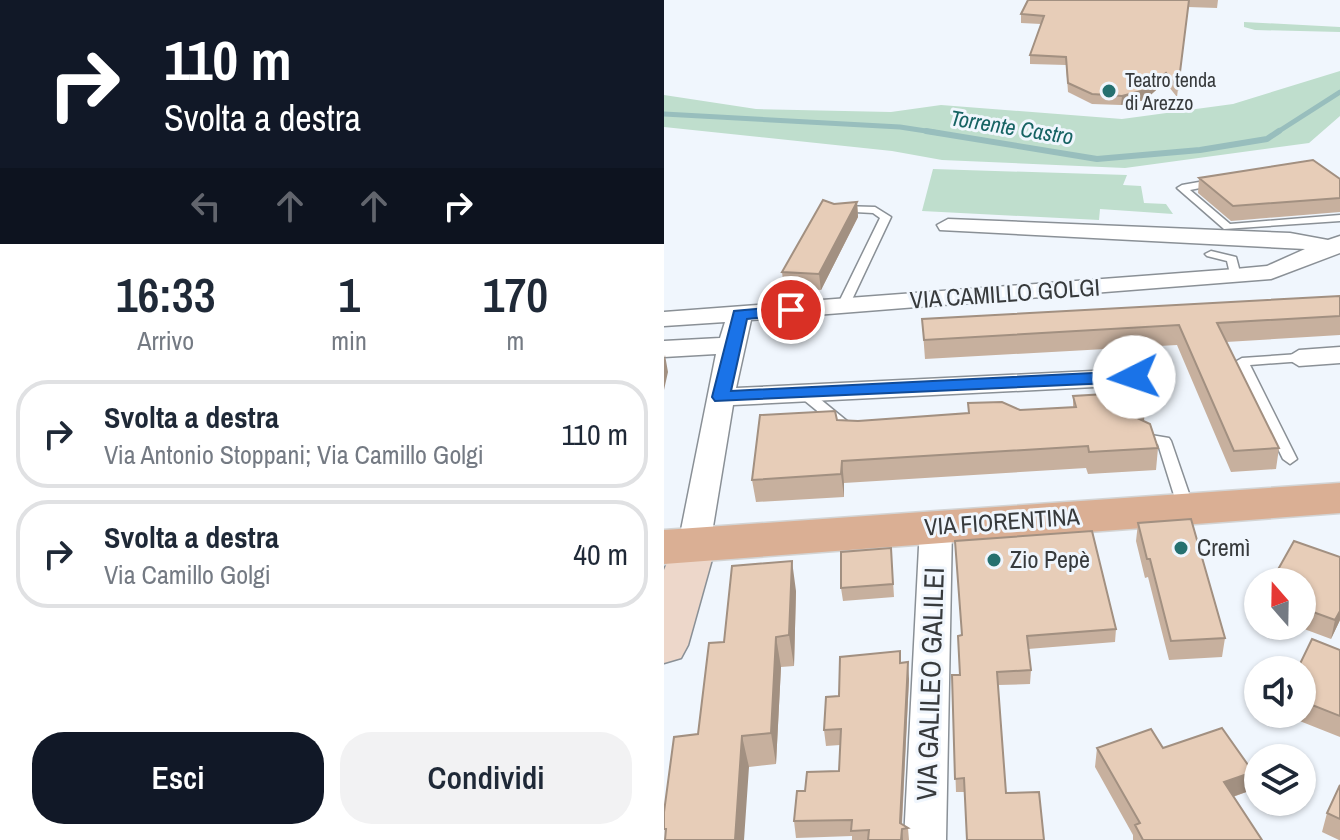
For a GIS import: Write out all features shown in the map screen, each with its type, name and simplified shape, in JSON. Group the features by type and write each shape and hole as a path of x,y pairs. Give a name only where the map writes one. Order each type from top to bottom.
{"main road":[{"name":"VIA FIORENTINA","path":"679,546 1340,498"}],"street":[{"path":"948,225 1290,240 1337,248"},
{"name":"VIA CAMILLO GOLGI","path":"664,319 1235,276 1271,272 1337,248"},
{"path":"664,645 679,546 721,397 730,345 740,315"},
{"path":"664,349 730,345"},
{"path":"1299,358 1340,355"},
{"path":"721,397 940,389 1134,377"},
{"name":"VIA GALILEO GALILEI","path":"925,840 936,527"}],"lane":[{"path":"1223,181 1182,188 1228,227 1340,218"},
{"path":"835,213 844,209 875,210 886,217 843,306"},
{"path":"1211,254 1232,259 1235,276"},
{"path":"1290,459 1242,362 1299,358"},
{"path":"804,393 855,437"},
{"path":"1145,438 1164,441 1186,508"}],"green space":[{"path":"1244,22 1340,27 1340,32 1255,30 1244,27"},
{"path":"1340,71 1340,116 1309,143 1125,168 942,160 892,151 664,127 664,95 756,109 891,112 941,105 1122,119 1233,104"},
{"path":"933,169 1127,175 1123,185 1141,186 1144,203 1166,204 1173,214 1100,209 1099,220 922,211"}],"building":[{"path":"1028,0 1189,0 1178,88 1166,73 1145,90 1122,96 1092,94 1068,83 1066,57 1030,55 1044,16 1021,14"},
{"path":"1313,160 1340,179 1340,198 1233,206 1199,178"},
{"path":"823,200 834,204 857,202 819,274 782,272"},
{"path":"1340,296 1340,316 1217,323 1279,448 1234,451 1179,325 924,340 922,319"},
{"path":"1139,392 1145,410 1137,418 1150,424 1158,448 1089,452 1088,446 842,461 841,474 752,480 760,415 835,411 837,420 858,421 969,413 968,403 1002,402 1020,410 1076,407 1073,396"},
{"path":"1191,519 1225,638 1171,641 1150,559 1147,559 1138,523"},
{"path":"1092,531 1116,629 1027,636 1031,670 997,672 1006,793 1039,792 1044,840 967,840 964,778 955,779 952,675 960,675 958,636 962,635 955,541"},
{"path":"1294,541 1340,557 1340,611 1335,620 1316,613 1316,568 1279,568"},
{"path":"891,548 893,584 841,588 841,552"},
{"path":"792,561 789,635 776,637 771,733 742,736 735,840 665,840 664,812 674,737 698,734 709,643 724,642 732,566"},
{"path":"1312,640 1340,650 1340,716 1316,707 1316,656 1304,656"},
{"path":"900,651 900,663 908,662 900,823 908,828 902,829 901,840 868,840 869,830 851,831 852,820 794,821 797,791 805,791 807,772 839,771 841,729 824,730 826,697 839,696 840,657"},
{"path":"1222,728 1244,759 1244,775 1224,782 1262,840 1143,840 1135,825 1140,823 1097,748 1151,729 1163,748"},
{"path":"1340,785 1340,819 1327,813"}],"waterway":[{"name":"Torrente Castro","path":"1276,133 1340,92"},
{"name":"Torrente Castro","path":"664,114 926,131"},
{"name":"Torrente Castro","path":"926,131 939,133"},
{"name":"Torrente Castro","path":"926,131 1097,159 1200,150 1267,139 1276,133"}],"place":[{"name":"Teatro tenda di Arezzo","path":"1109,91"},
{"name":"Cremì","path":"1181,548"},
{"name":"Zio Pepè","path":"994,560"}],"route":[{"path":"791,310 740,315 730,345 721,397 881,388 940,389 1134,377"}]}
